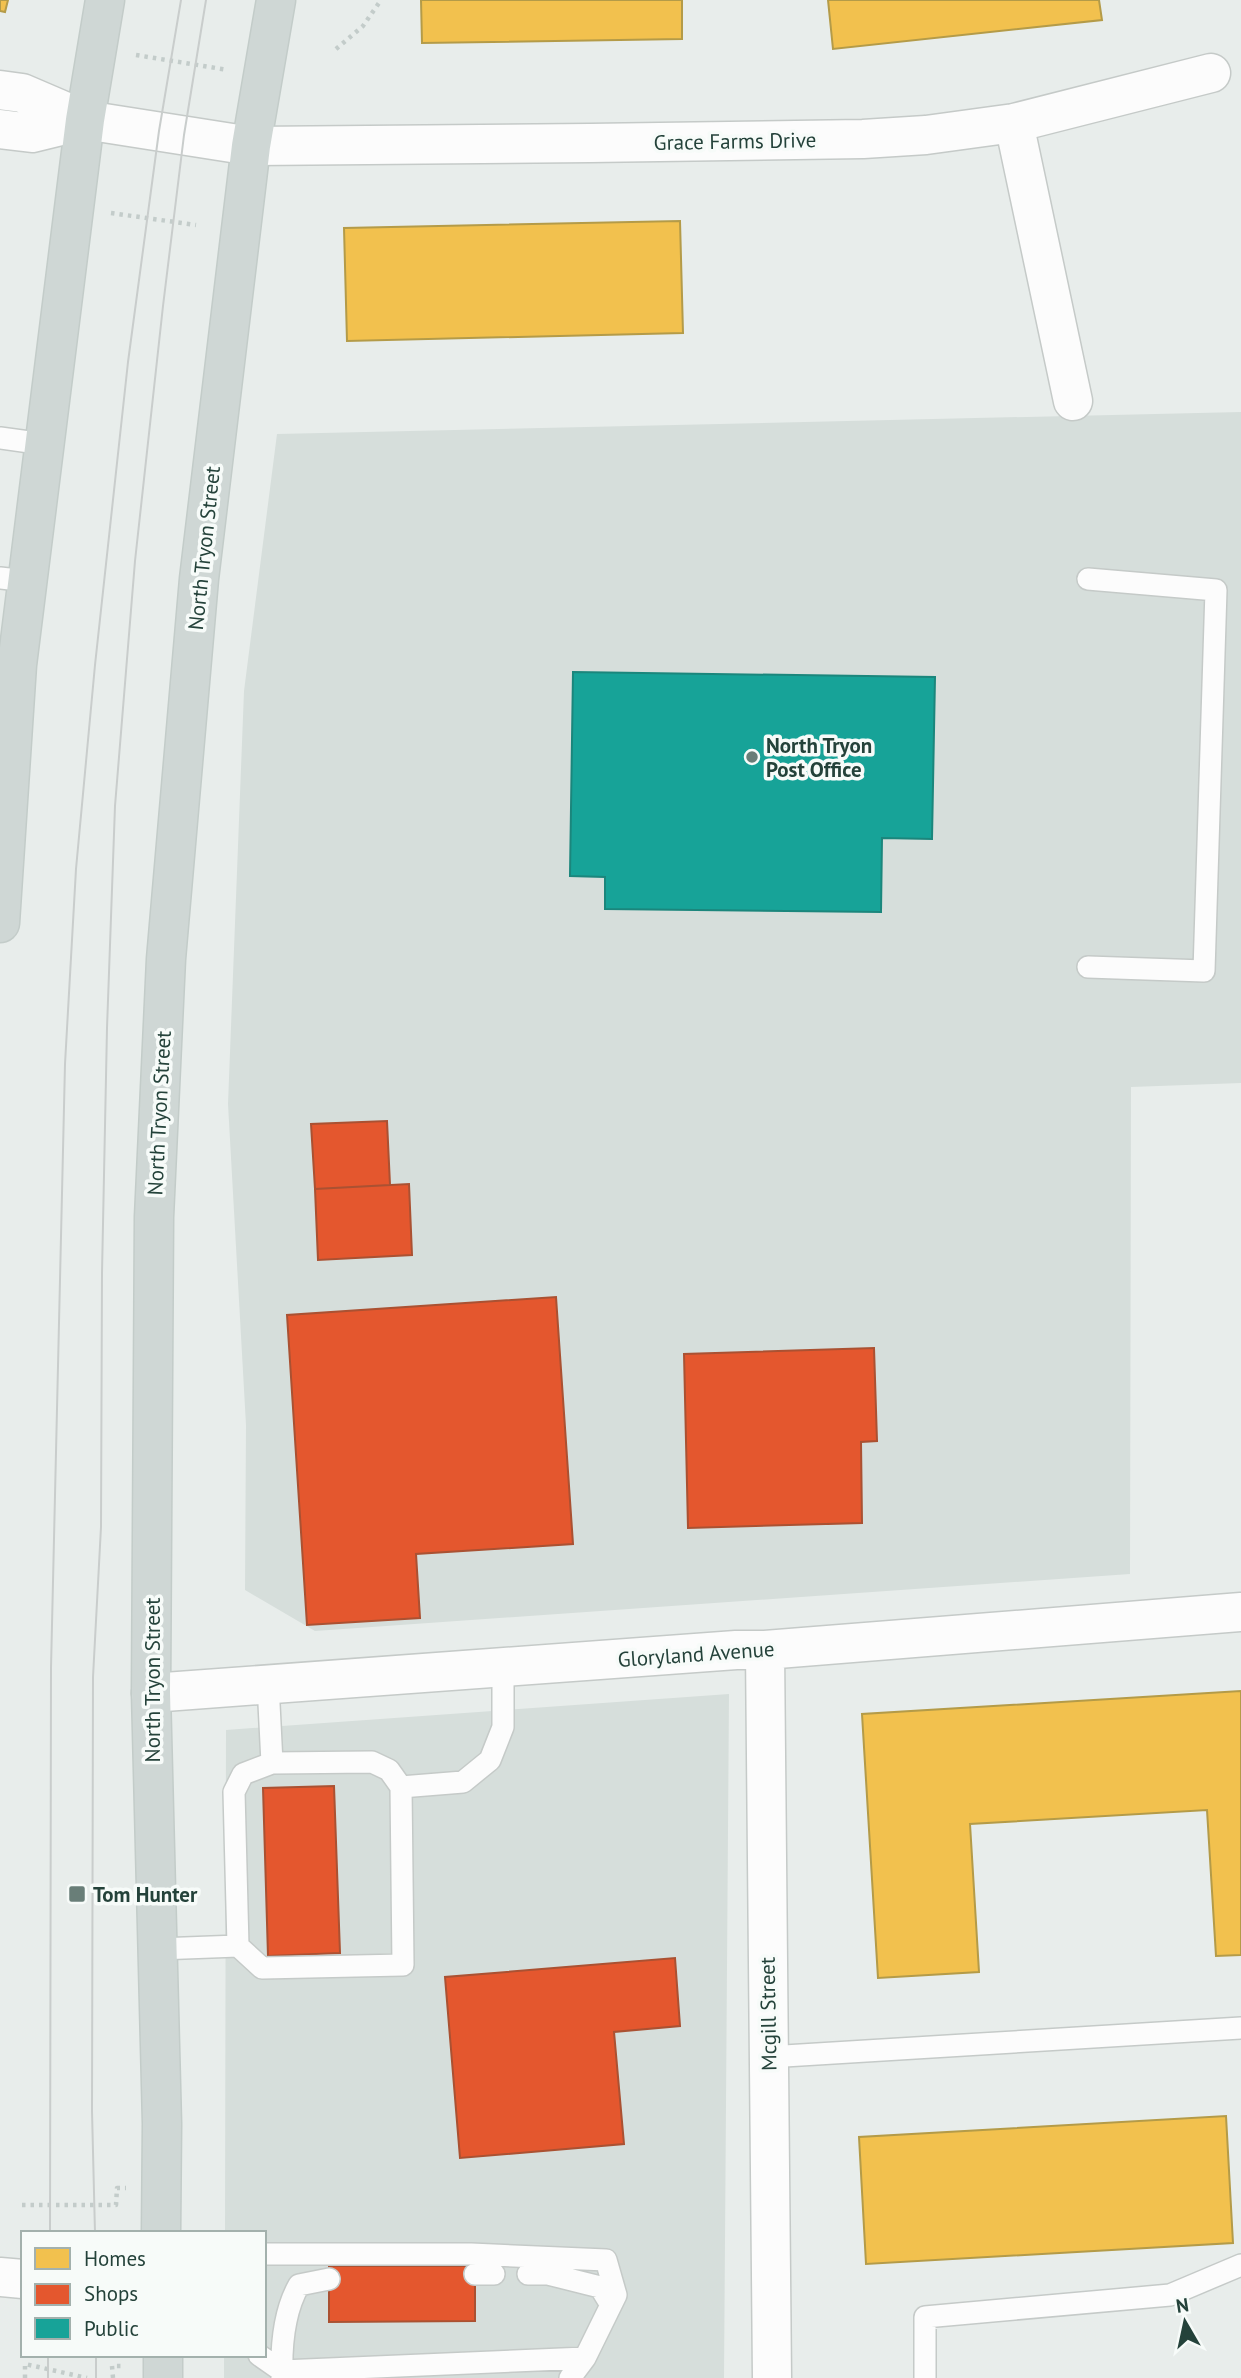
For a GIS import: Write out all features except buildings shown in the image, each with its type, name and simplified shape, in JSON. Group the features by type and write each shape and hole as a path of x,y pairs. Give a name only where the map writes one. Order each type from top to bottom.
{"main road":[{"path":"0,923 5,760 17,665 14,579 44,444 85,120 105,0"},
{"name":"North Tryon Street","path":"162,2231 162,2124 151,1693 154,1217 166,959 199,579 251,146 276,0"},
{"path":"163,2357 163,2378"}],"street":[{"name":"Grace Farms Drive","path":"85,120 251,146 863,139 926,135 1014,123 1212,73"},
{"path":"0,90 22,93 85,120"},
{"path":"0,129 32,134 85,120"},
{"path":"1014,123 1073,401"},
{"name":"Gloryland Avenue","path":"151,1693 765,1650 1241,1612"},
{"name":"Mcgill Street","path":"765,1650 772,2378"},
{"path":"0,2277 21,2279"}],"lane":[{"path":"0,438 44,444"},
{"path":"1087,967 1204,971 1216,590 1088,579"},
{"path":"401,1787 463,1782 490,1760 503,1727 503,1667"},
{"path":"268,1684 272,1763"},
{"path":"158,1949 238,1947 262,1968 403,1965 401,1787 389,1770 372,1762 272,1763 243,1773 234,1792 238,1947"},
{"path":"768,2057 1241,2028"},
{"path":"266,2254 471,2254 606,2260 616,2295 585,2358 570,2378"},
{"path":"925,2378 925,2317 1170,2295 1241,2265"},
{"path":"528,2274 548,2274 600,2287 611,2305"},
{"path":"282,2375 284,2335 291,2298 299,2285 329,2279"},
{"path":"261,2357 282,2375 585,2358"}],"path":[{"path":"337,49 363,26 381,0"},
{"path":"136,55 238,71"},
{"path":"109,212 196,225"},
{"path":"22,2205 116,2205 117,2188 130,2189"},
{"path":"25,2378 25,2364 87,2378"},
{"path":"113,2378 112,2366 121,2366"}],"shaded area":[{"path":"1241,412 1241,1083 1131,1087 1130,1574 315,1631 245,1590 246,1425 228,1104 244,691 277,434"},
{"path":"729,1694 724,2378 224,2378 224,2357 266,2357 266,2231 225,2231 226,1730"}],"tram line":[{"path":"50,2231 51,1668 65,1064 76,869 128,362 159,131 181,0"},
{"path":"95,2231 92,2111 93,1677 101,1527 102,1273 115,806 135,561 163,306 184,135 206,0"},
{"path":"48,2357 48,2378"},
{"path":"96,2357 96,2378"}],"place":[{"name":"North Tryon Post Office","path":"752,757"},
{"name":"Tom Hunter","path":"77,1894"}]}
